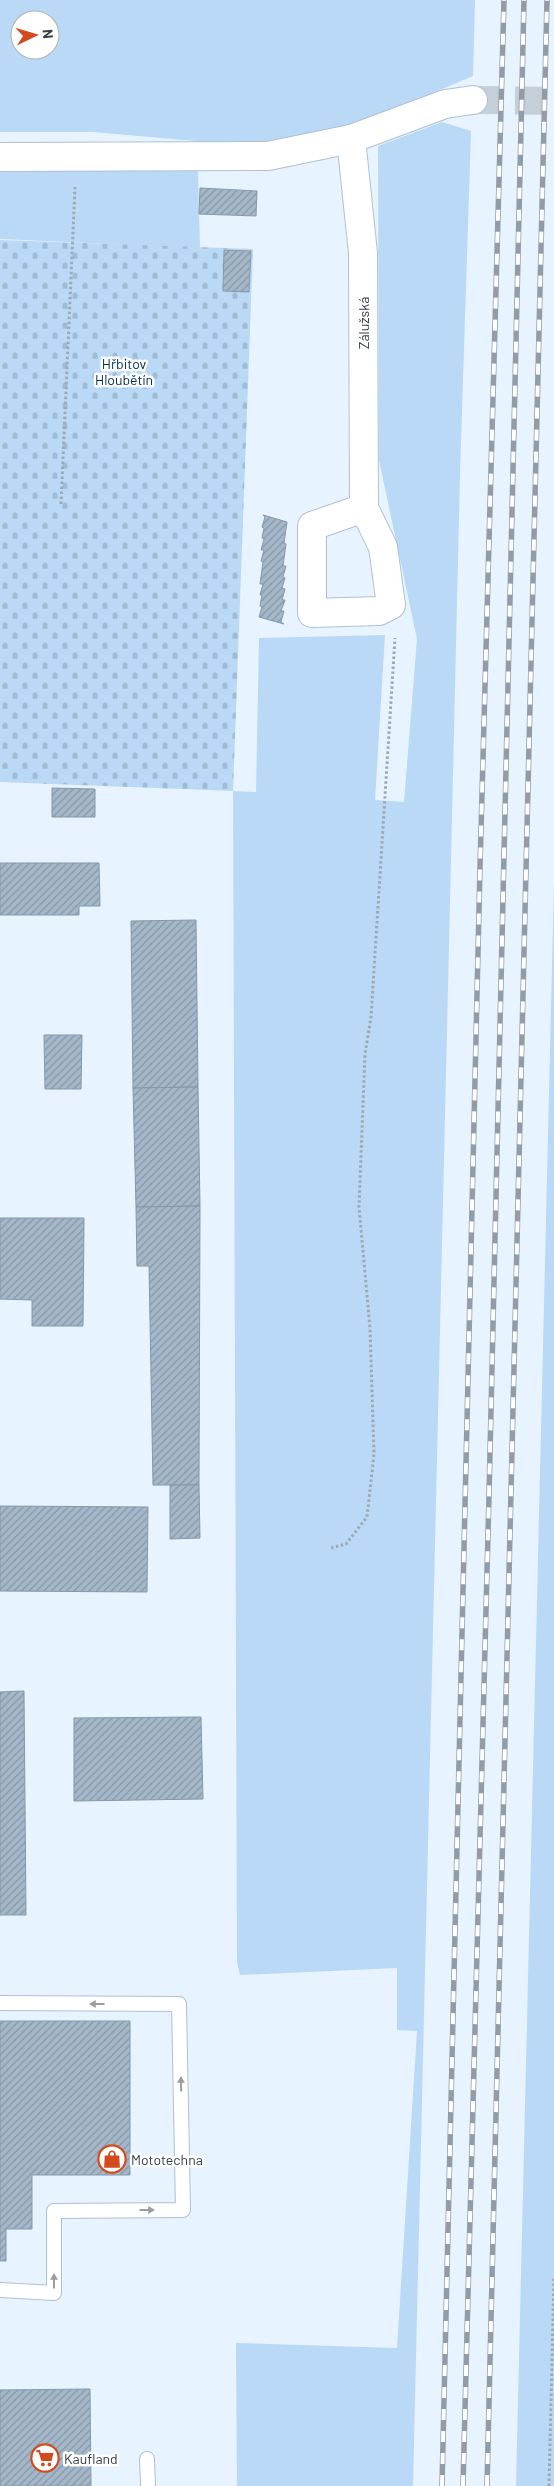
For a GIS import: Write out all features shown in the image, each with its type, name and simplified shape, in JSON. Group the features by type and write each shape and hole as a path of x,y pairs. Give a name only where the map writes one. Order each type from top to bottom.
{"street":[{"path":"0,157 268,156 351,139 445,104 473,100"},
{"name":"Zálužská","path":"351,139 363,253 364,508 383,547 391,605"},
{"path":"364,508 312,526 312,613 379,611 391,605"}],"lane":[{"path":"0,2003 179,2004 183,2210 54,2211 54,2293 0,2290"},
{"path":"147,2459 148,2486"}],"path":[{"path":"61,504 74,243 76,156"},
{"path":"332,1548 346,1544 366,1518 374,1454 370,1328 359,1207 365,1054 372,1017 395,636 391,605"},
{"path":"548,2486 554,2278"}],"green space":[{"path":"0,0 475,0 473,76 379,116 300,142 218,143 93,132 0,132"},
{"path":"442,122 471,131 460,474 413,2486 237,2486 236,2343 397,2348 417,2031 397,2030 397,1968 240,1975 237,1962 233,791 256,792 259,638 385,635 375,800 404,802 417,639 379,460 378,146"},
{"path":"0,170 198,171 200,248 0,239"},
{"name":"Hřbitov Hloubětín","path":"0,240 253,249 233,791 0,782","holes":["224,250 251,251 249,291 223,290"]},
{"path":"554,882 554,2486 516,2486"}],"building":[{"path":"200,188 257,191 256,216 199,214"},
{"path":"224,250 251,251 249,292 223,291"},
{"path":"263,515 287,522 283,566 286,566 282,588 285,589 282,600 285,600 281,611 284,611 281,622 284,624 259,617 262,607 260,606 262,595 260,595 263,584 260,584 263,562 261,561 264,550 261,550 264,539 262,538 264,528 262,527 265,517"},
{"path":"52,788 95,789 95,817 52,817"},
{"path":"0,863 99,863 100,906 79,906 79,915 0,915"},
{"path":"196,920 198,1087 133,1088 131,921"},
{"path":"44,1035 82,1035 81,1089 45,1089"},
{"path":"198,1087 200,1206 136,1207 133,1088"},
{"path":"200,1206 199,1485 153,1485 149,1266 137,1266 136,1207"},
{"path":"0,1218 84,1218 83,1326 32,1326 32,1300 0,1299"},
{"path":"170,1485 199,1485 200,1538 170,1539"},
{"path":"0,1506 148,1507 147,1592 0,1591"},
{"path":"24,1691 26,1915 0,1915 0,1692"},
{"path":"201,1717 203,1799 74,1801 74,1718"},
{"path":"0,2021 130,2021 130,2175 32,2175 32,2229 6,2229 6,2261 0,2261"},
{"name":"Kaufland","path":"90,2389 91,2486 0,2486 0,2390"}],"tunnel":[{"path":"473,100 554,101"}],"railway":[{"path":"442,2486 480,867 504,0"},
{"path":"463,2486 489,1496 524,0"},
{"path":"487,2486 547,0"}],"place":[{"name":"Mototechna","path":"112,2159"},
{"name":"Kaufland","path":"45,2458"}]}
